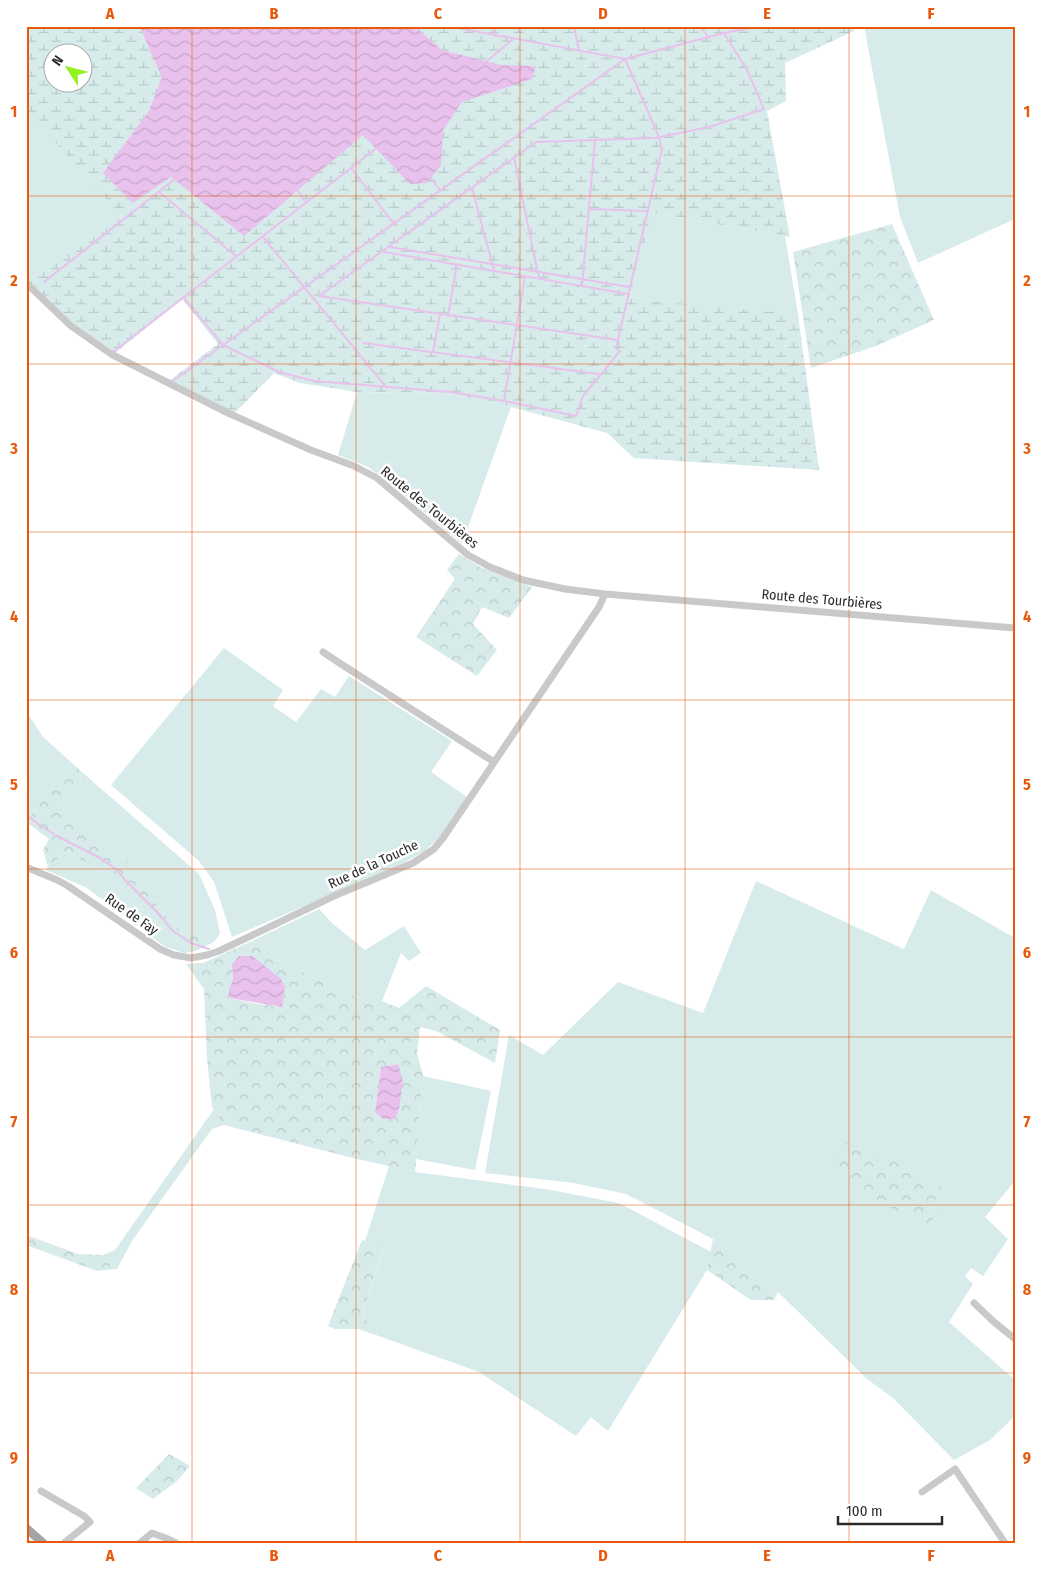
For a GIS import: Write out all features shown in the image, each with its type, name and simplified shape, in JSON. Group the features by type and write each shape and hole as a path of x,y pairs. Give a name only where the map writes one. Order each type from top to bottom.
{"main road":[{"path":"26,1528 43,1543"}],"street":[{"name":"Route des Tourbières","path":"26,283 71,326 111,354 228,413 310,450 354,466 377,478 468,555 490,567 524,580 565,589 605,594 1015,628"},
{"name":"Rue de la Touche","path":"227,948 334,896 398,870 424,857 434,849 599,607 605,594"},
{"path":"323,652 494,762"},
{"name":"Rue de Fay","path":"26,867 68,886 168,953 182,958 191,958 227,948"},
{"path":"974,1303 1015,1339"},
{"path":"922,1492 955,1469 1005,1543"},
{"path":"41,1491 84,1516 90,1522 64,1543"},
{"path":"140,1543 152,1533 167,1541 176,1543"}],"green space":[{"path":"26,26 854,26 854,31 785,63 786,101 767,111 790,237 652,213 630,299 798,314 819,470 634,458 607,433 511,407 446,394 357,392 300,383 274,373 235,413 170,380 218,344 182,299 114,354 73,324 28,281 120,214 42,128 26,122"},
{"path":"864,26 1015,26 1015,219 918,263 900,217"},
{"path":"26,122 42,127 121,214 28,281 26,279"},
{"path":"651,213 785,236 798,314 630,300"},
{"path":"892,224 934,320 876,346 811,368 793,252"},
{"path":"357,392 446,394 511,407 462,544 368,467 338,455"},
{"path":"459,554 480,567 532,587 509,618 482,607 473,624 497,650 477,676 416,637 455,579 447,570"},
{"path":"224,648 283,690 273,706 296,722 321,689 335,697 349,676 452,741 431,772 467,797 442,835 425,851 396,867 232,937 214,882 199,861 111,785"},
{"path":"26,711 43,737 71,762 26,822"},
{"path":"71,762 83,773 59,805 91,834 134,866 147,893 176,927 214,942 196,951 172,938 117,883 67,851 48,867 43,850 49,839 26,822"},
{"path":"83,773 199,874 215,910 220,934 214,942 176,927 147,893 134,866 91,834 59,805"},
{"path":"67,851 117,883 172,938 196,951 184,953 164,946 87,888 46,870"},
{"path":"756,881 904,949 931,890 1015,938 1015,1181 985,1217 1008,1239 983,1276 971,1268 965,1276 973,1284 949,1322 1015,1380 1015,1416 990,1440 954,1460 893,1398 867,1379 778,1292 713,1239 626,1194 574,1183 485,1173 509,1035 543,1055 618,982 703,1013"},
{"path":"319,909 332,923 365,950 404,926 421,953 409,961 401,953 382,1001 373,1005 266,955 252,941"},
{"path":"252,941 266,955 373,1005 382,1001 399,1008 426,986 500,1030 495,1063 436,1031 420,1027 417,1053 423,1076 415,1172 224,1125 212,1107 207,1058 204,989 186,964 203,963","holes":["239,956 282,1007 229,998 229,989 233,979 232,964","398,1064 375,1112 381,1067"]},
{"path":"423,1076 491,1091 475,1170 416,1159"},
{"path":"214,1109 224,1125 212,1129 132,1241 117,1269 107,1270 111,1265 103,1255 115,1250"},
{"path":"844,1141 855,1147 902,1164 952,1193 927,1226 871,1198 841,1175 832,1161"},
{"path":"389,1166 415,1172 545,1189 619,1203 711,1252 707,1270 608,1431 591,1417 576,1436 479,1372 376,1335 378,1329 366,1320 363,1313 383,1248 365,1241"},
{"path":"26,1235 78,1254 103,1255 111,1265 107,1270 97,1271 26,1245"},
{"path":"713,1239 778,1292 774,1300 751,1300 707,1270"},
{"path":"362,1240 383,1247 363,1313 366,1320 378,1329 376,1335 358,1329 335,1329 328,1326"},
{"path":"169,1454 190,1466 177,1481 153,1499 136,1488"}],"water":[{"path":"140,26 414,26 442,50 501,65 536,66 532,79 462,102 443,130 441,165 427,183 410,184 363,135 244,236 171,177 133,203 103,173 149,111 162,77"},
{"path":"239,956 252,956 280,978 285,986 282,1007 229,998 229,989 233,979 232,964"},
{"path":"398,1064 403,1081 399,1109 395,1119 383,1119 375,1112 381,1067"}],"waterway":[{"path":"183,297 223,345 279,372 314,381 451,392 576,416 583,396 620,351 616,348 662,149 659,137 625,59 447,26"},
{"path":"494,26 496,36"},
{"path":"574,26 579,51"},
{"path":"700,26 709,38"},
{"path":"174,380 625,59 752,26"},
{"path":"618,340 319,296 536,142 655,138 709,127 764,109 747,70 724,33"},
{"path":"486,62 513,39"},
{"path":"582,286 595,140"},
{"path":"113,352 378,147"},
{"path":"514,158 539,278"},
{"path":"351,168 394,224"},
{"path":"429,176 440,190"},
{"path":"44,282 176,178"},
{"path":"472,188 494,270"},
{"path":"297,190 306,202"},
{"path":"159,192 236,256"},
{"path":"589,209 647,211"},
{"path":"263,237 387,388"},
{"path":"390,247 629,287"},
{"path":"384,252 628,294"},
{"path":"448,316 457,264"},
{"path":"504,401 525,276"},
{"path":"433,352 440,315"},
{"path":"363,343 599,374"},
{"path":"26,814 39,825 59,837 102,859 118,871 173,931 191,943 209,949"}]}
